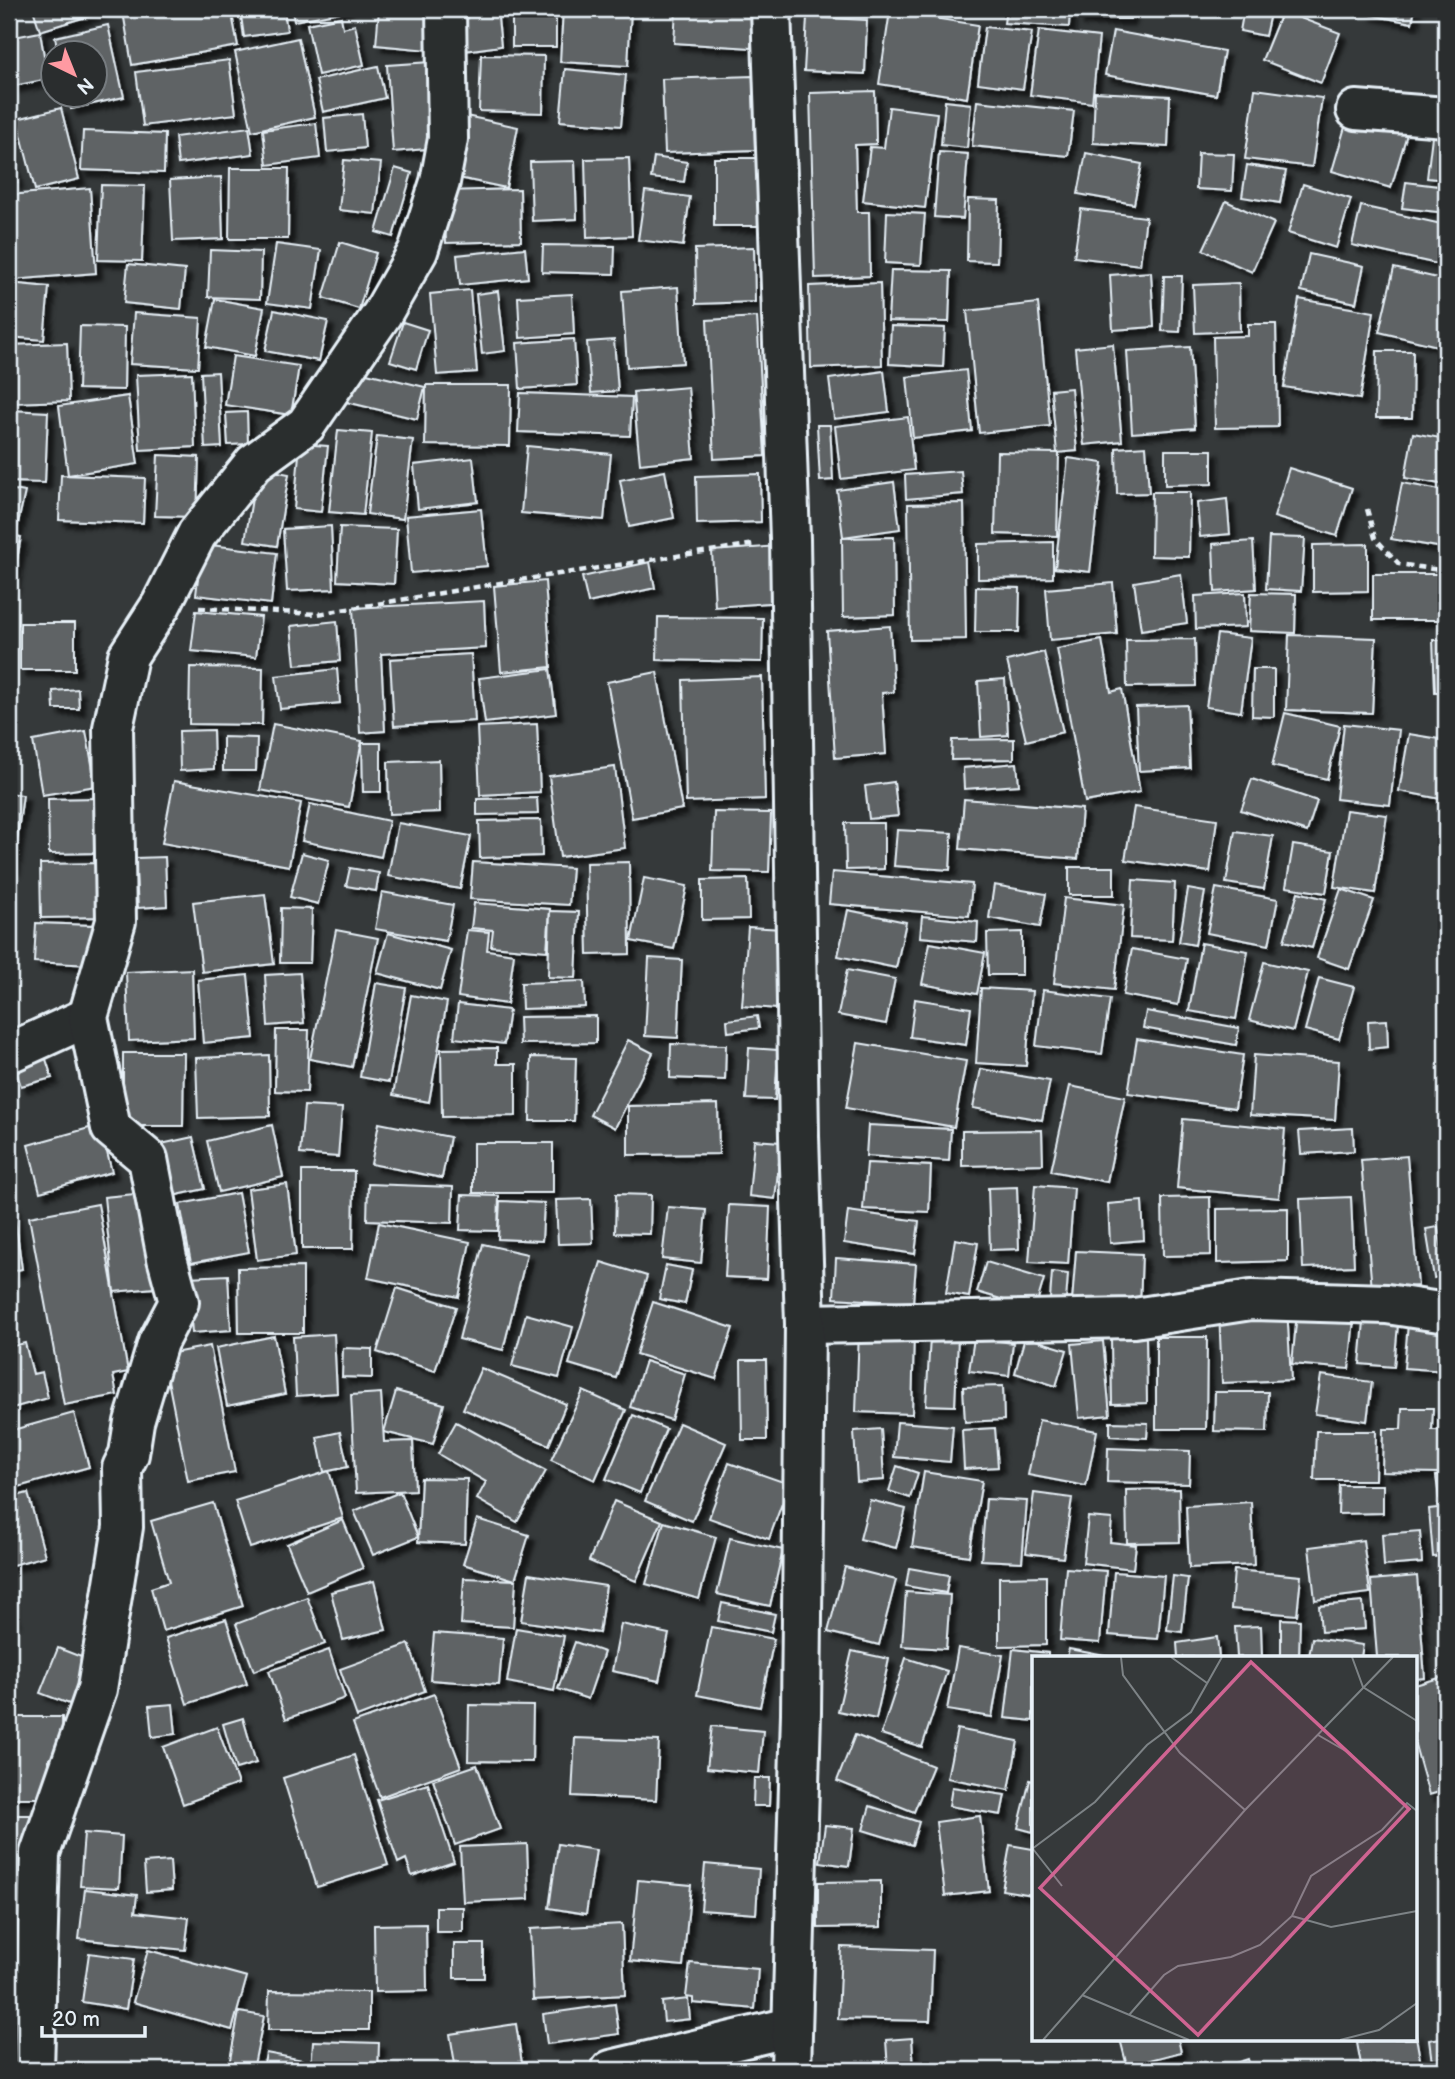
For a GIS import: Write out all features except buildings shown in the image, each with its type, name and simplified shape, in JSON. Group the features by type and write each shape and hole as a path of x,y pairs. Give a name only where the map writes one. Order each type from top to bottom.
{"street":[{"path":"34,2070 40,1853 97,1689 124,1527 122,1468 129,1454 134,1422 158,1342 179,1302 167,1258 148,1159 111,1128 88,1017 116,921 113,728 128,656 161,606 197,534 254,463 306,425 382,314 418,251 440,182 448,139 446,9"},
{"path":"771,9 790,539 799,1136 805,1324 801,1713 791,2070"},
{"path":"1356,110 1446,117"},
{"path":"9,1053 88,1017"},
{"path":"805,1324 1134,1318 1251,1300 1387,1304 1446,1313"},
{"path":"611,2070 791,2027"}],"path":[{"path":"1367,509 1375,538 1399,564 1446,571"},
{"path":"161,606 318,614 790,539"}]}
